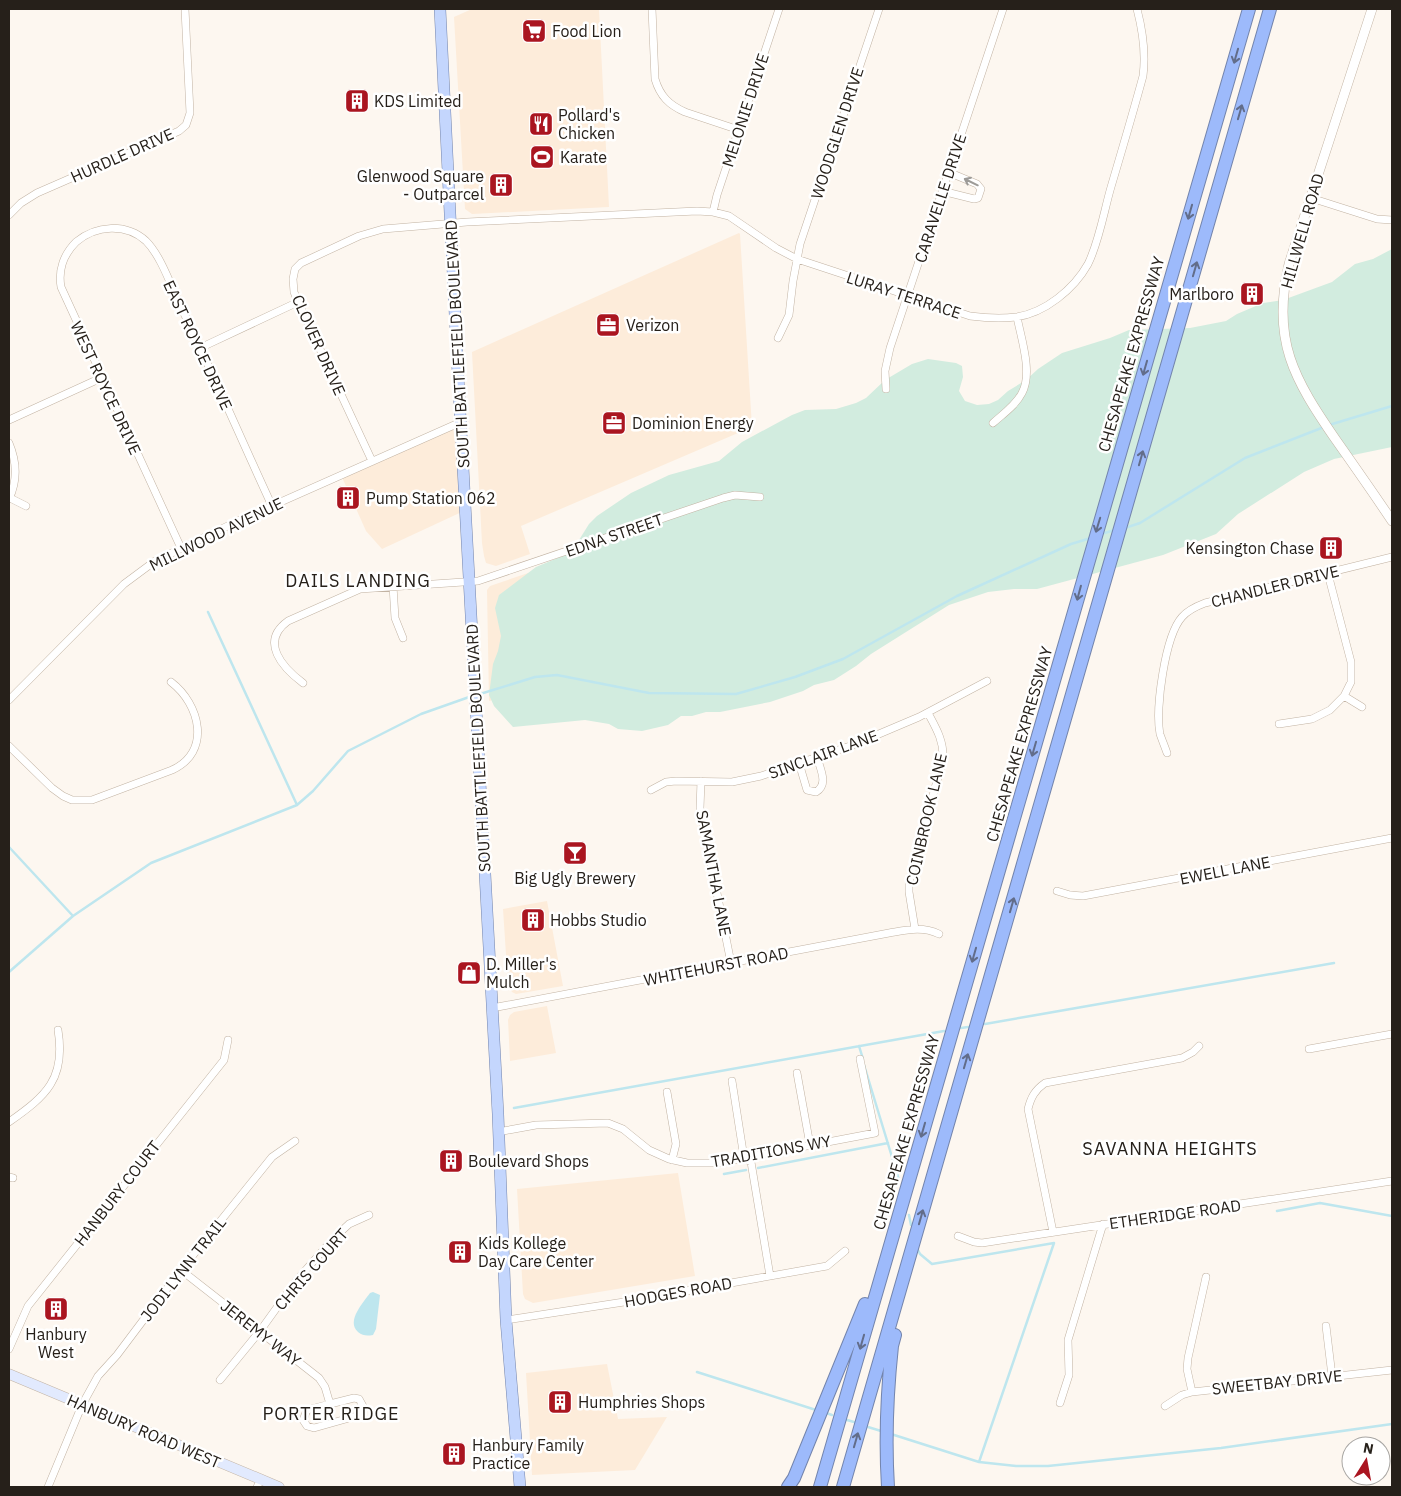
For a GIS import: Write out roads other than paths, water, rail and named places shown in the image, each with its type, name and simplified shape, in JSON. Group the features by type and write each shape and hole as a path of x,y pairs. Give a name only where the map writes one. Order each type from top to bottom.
{"highway":[{"name":"CHESAPEAKE EXPRESSWAY","path":"820,1487 1249,9"},
{"path":"843,1487 1270,9"},
{"path":"788,1487 794,1478 865,1305 879,1261 900,1211"},
{"path":"888,1487 886,1447 889,1371 892,1346 903,1307 911,1251"}],"main road":[{"name":"SOUTH BATTLEFIELD BOULEVARD","path":"440,9 492,1008 506,1320 520,1487"},
{"name":"HANBURY ROAD WEST","path":"9,1374 259,1483 279,1487"}],"street":[{"name":"HURDLE DRIVE","path":"9,215 21,203 36,193 170,134 186,125 189,117 190,101 185,9"},
{"path":"652,9 656,78 658,89 665,100 685,112 739,130"},
{"name":"MELONIE DRIVE","path":"713,212 779,9"},
{"name":"WOODGLEN DRIVE","path":"778,338 789,315 800,244 879,9"},
{"name":"CARAVELLE DRIVE","path":"886,389 886,364 948,172 1004,9"},
{"name":"LURAY TERRACE","path":"452,223 697,211 713,212 736,220 769,244 797,259 970,316 1017,317 1042,308 1063,294 1079,278 1092,253 1143,76 1144,36 1138,9"},
{"name":"HILLWELL ROAD","path":"1372,9 1290,264 1283,300 1283,321 1288,350 1294,369 1310,401 1392,521"},
{"path":"942,191 974,199 978,198 980,194 977,184 948,172"},
{"path":"1311,198 1378,219 1392,220"},
{"name":"CLOVER DRIVE","path":"372,461 298,302 293,286 295,268 307,259 359,236 383,229 452,223"},
{"name":"EAST ROYCE DRIVE","path":"90,234 101,230 118,228 133,233 148,243 161,264 272,506"},
{"name":"WEST ROYCE DRIVE","path":"90,234 80,240 66,256 60,273 60,284 181,548"},
{"path":"200,348 298,302"},
{"path":"993,423 1017,400 1025,386 1027,371 1017,317"},
{"path":"9,420 102,378"},
{"name":"MILLWOOD AVENUE","path":"9,700 124,584 154,561 460,422"},
{"path":"9,443 14,454 16,468 15,481 9,499 26,506"},
{"name":"EDNA STREET","path":"303,683 283,666 276,651 275,636 282,625 360,589 478,581 723,498 735,495 760,497"},
{"name":"CHANDLER DRIVE","path":"1166,753 1160,734 1159,721 1162,681 1170,640 1182,616 1205,603 1392,557"},
{"path":"1280,724 1312,719 1330,710 1344,696 1351,682 1352,670 1328,574"},
{"path":"392,586 395,618 403,638"},
{"name":"SINCLAIR LANE","path":"651,790 666,782 732,782 745,780 799,764 853,745 928,712 987,681"},
{"path":"9,746 52,788 62,796 72,800 92,800 172,770 183,764 190,756 198,739 198,729 196,717 187,699 171,682"},
{"path":"1344,696 1362,707"},
{"name":"COINBROOK LANE","path":"915,929 909,882 944,759 941,736 928,712"},
{"path":"799,764 808,790 816,792 821,789 824,781 817,757"},
{"name":"SAMANTHA LANE","path":"701,781 700,808 731,963"},
{"name":"EWELL LANE","path":"1057,891 1070,895 1084,896 1392,838"},
{"name":"WHITEHURST ROAD","path":"492,1008 915,929 926,929 939,934"},
{"path":"9,1122 39,1100 52,1081 60,1060 61,1045 58,1030"},
{"path":"1309,1049 1392,1034"},
{"name":"HANBURY COURT","path":"9,1349 28,1306 224,1060 228,1040"},
{"path":"1053,1232 1028,1109 1035,1090 1045,1083 1182,1058 1199,1046"},
{"name":"TRADITIONS WY","path":"498,1132 536,1125 608,1123 623,1129 649,1150 672,1160 687,1163 717,1163 875,1133 860,1060"},
{"path":"797,1073 810,1145"},
{"path":"732,1081 744,1158 751,1162 770,1276"},
{"path":"667,1092 676,1144 672,1160"},
{"name":"JODI LYNN TRAIL","path":"48,1487 82,1405 98,1376 117,1355 181,1270 272,1157 295,1141"},
{"name":"ETHERIDGE ROAD","path":"958,1236 982,1243 1392,1181"},
{"name":"CHRIS COURT","path":"220,1380 260,1331 296,1281 334,1238 349,1224 368,1215"},
{"path":"1060,1403 1068,1375 1068,1340 1103,1224"},
{"name":"HODGES ROAD","path":"506,1320 624,1302 827,1266 845,1251"},
{"name":"JEREMY WAY","path":"181,1270 320,1378 330,1404"},
{"path":"1192,1392 1187,1369 1188,1358 1206,1277"},
{"path":"1326,1326 1332,1376"},
{"name":"SWEETBAY DRIVE","path":"1165,1406 1182,1395 1192,1392 1392,1370"},
{"path":"354,1398 359,1399 364,1408 360,1415 314,1428 307,1426 303,1420 307,1410 330,1404 354,1398"}],"water":[{"path":"373,1292 380,1295 376,1329 373,1335 365,1335 358,1332 355,1328 355,1317 363,1302"}],"waterway":[{"path":"1329,425 1392,406"},
{"path":"1125,528 1140,523 1245,458 1324,427"},
{"path":"1101,534 1115,530"},
{"path":"480,694 535,677 557,675 649,693 736,694 795,677 843,659 957,596 1071,544 1091,538"},
{"path":"208,612 297,805"},
{"path":"9,972 73,916 151,863 297,805 313,791 348,751 421,714 472,696"},
{"path":"9,847 73,916"},
{"path":"985,1024 1334,963"},
{"path":"961,1028 968,1027"},
{"path":"514,1108 944,1031"},
{"path":"859,1046 863,1059"},
{"path":"864,1065 899,1180"},
{"path":"758,1168 888,1143"},
{"path":"724,1174 746,1170"},
{"path":"1277,1211 1320,1203 1392,1216"},
{"path":"909,1215 911,1225"},
{"path":"918,1250 932,1264 1054,1243 979,1462"},
{"path":"697,1372 816,1410"},
{"path":"826,1413 832,1415"},
{"path":"847,1420 854,1422"},
{"path":"891,1434 979,1462 1016,1466 1048,1466 1221,1448 1392,1424"},
{"path":"868,1427 881,1431"}],"place":[{"name":"Food Lion","path":"534,31"},
{"name":"KDS Limited","path":"357,101"},
{"name":"Pollard's Chicken","path":"541,124"},
{"name":"Karate","path":"542,157"},
{"name":"Glenwood Square - Outparcel","path":"501,185"},
{"name":"Marlboro","path":"1252,294"},
{"name":"Verizon","path":"608,325"},
{"name":"Dominion Energy","path":"614,423"},
{"name":"Pump Station 062","path":"348,498"},
{"name":"Kensington Chase","path":"1331,548"},
{"name":"Big Ugly Brewery","path":"575,853"},
{"name":"Hobbs Studio","path":"533,920"},
{"name":"D. Miller's Mulch","path":"469,973"},
{"name":"Boulevard Shops","path":"451,1161"},
{"name":"Kids Kollege Day Care Center","path":"460,1252"},
{"name":"Hanbury West","path":"56,1309"},
{"name":"Humphries Shops","path":"560,1402"},
{"name":"Hanbury Family Practice","path":"454,1454"}],"district":[{"name":"DAILS LANDING","path":"358,580"},
{"name":"SAVANNA HEIGHTS","path":"1170,1148"},
{"name":"PORTER RIDGE","path":"331,1413"}]}
